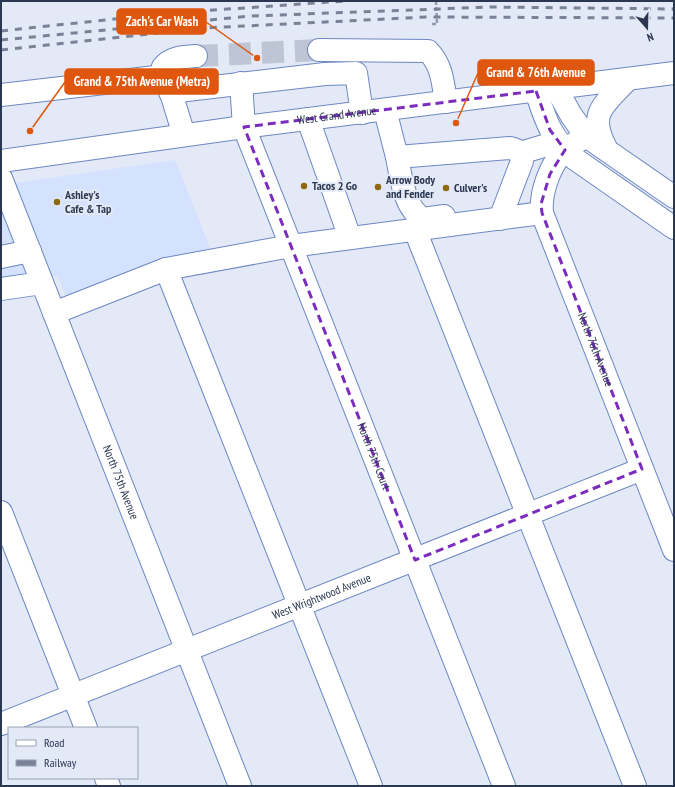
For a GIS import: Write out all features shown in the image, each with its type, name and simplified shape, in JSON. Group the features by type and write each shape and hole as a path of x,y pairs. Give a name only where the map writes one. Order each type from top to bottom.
{"street":[{"path":"325,74 322,50 428,51 436,59 442,73 446,102"},
{"path":"184,135 163,67 167,62 177,58 196,56"},
{"name":"West Grand Avenue","path":"1,161 244,127 674,73"},
{"path":"1,94 167,84 241,83 325,74 356,74 362,112"},
{"path":"607,150 598,130 598,119 608,100 628,79"},
{"name":"North 75th Court","path":"241,83 244,127 504,786"},
{"path":"546,90 571,115 586,136 669,187"},
{"path":"546,90 550,130 561,146 674,228"},
{"path":"385,110 407,199 414,212 423,219 503,213 542,213"},
{"path":"308,119 350,238"},
{"name":"North 76th Avenue","path":"586,136 561,146 550,174 541,204 542,213 674,550"},
{"path":"520,153 561,146"},
{"path":"397,157 510,148 516,149 520,153 522,161 503,213"},
{"name":"North 75th Avenue","path":"1,178 240,786"},
{"path":"54,313 166,269 291,246 416,230 503,213"},
{"path":"416,230 635,786"},
{"path":"1,257 30,251"},
{"path":"166,269 371,786"},
{"path":"1,289 42,283"},
{"name":"West Wrightwood Avenue","path":"1,724 642,469"},
{"path":"1,512 86,727"}],"path":[{"path":"432,24 437,24 436,1"}],"highlighted area":[{"path":"536,91 550,130 565,150 550,174 541,204 542,213 642,469 415,560 244,127"}],"shaded area":[{"path":"175,160 210,248 68,302 58,276 1,285 1,185"}],"tunnel":[{"path":"196,56 319,50"}],"railway":[{"path":"1,31 171,13 345,1"},
{"path":"1,40 251,16 491,7 674,9"},
{"path":"1,50 204,28 426,17 674,18"}],"place":[{"name":"Zach's Car Wash","path":"257,58"},
{"name":"Grand & 76th Avenue","path":"456,123"},
{"name":"Grand & 75th Avenue (Metra)","path":"30,131"},
{"name":"Tacos 2 Go","path":"304,186"},
{"name":"Arrow Body and Fender","path":"378,187"},
{"name":"Culver's","path":"446,188"},
{"name":"Ashley's Cafe & Tap","path":"57,202"}]}
